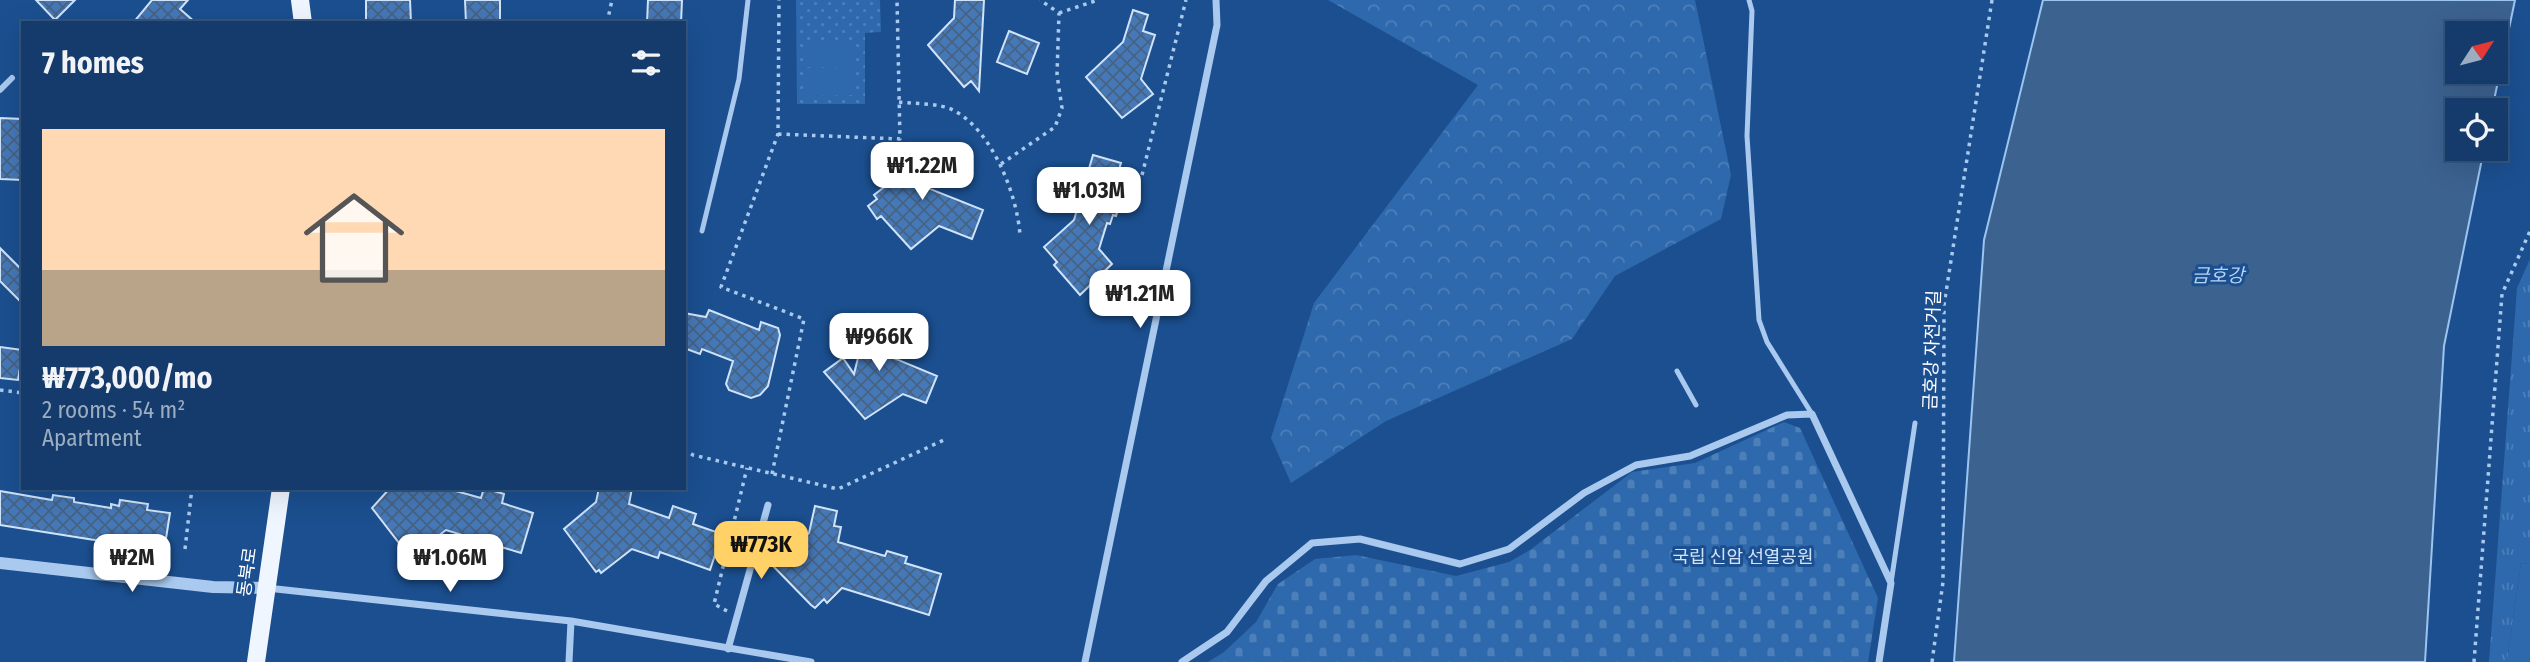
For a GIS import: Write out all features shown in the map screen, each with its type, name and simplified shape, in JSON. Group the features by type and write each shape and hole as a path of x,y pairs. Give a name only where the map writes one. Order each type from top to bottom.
{"main road":[{"path":"300,0 303,21"},
{"name":"동북로","path":"256,662 281,490"}],"street":[{"path":"1085,662 1217,25 1216,0"},
{"path":"0,90 12,78"},
{"path":"1182,662 1227,632 1266,581 1312,542 1360,539 1461,564 1509,549 1584,493 1636,465 1690,456 1787,415 1812,414 1891,583 1879,662"},
{"path":"728,649 768,505"},
{"path":"0,563 213,587 266,588 570,621 811,662"},
{"path":"569,662 570,621"}],"lane":[{"path":"702,231 739,79 748,0"},
{"path":"1749,0 1752,11 1747,136 1759,320 1767,342 1812,414"},
{"path":"1677,371 1696,405"},
{"path":"1891,583 1915,423"}],"path":[{"path":"607,21 611,0"},
{"path":"772,474 804,319 721,286 778,134 779,0"},
{"path":"778,134 900,139 897,0"},
{"path":"1040,0 1059,13"},
{"path":"1059,13 1098,0"},
{"path":"1142,175 1186,0"},
{"name":"금호강 자전거길","path":"1932,662 1944,582 1944,304 1992,0"},
{"path":"1001,164 1055,127 1062,108 1057,75 1059,13"},
{"path":"899,102 952,109 984,138 1001,164 1018,212 1020,235"},
{"path":"2474,662 2502,293 2530,230"},
{"path":"0,390 21,393"},
{"path":"686,450 693,455 838,489 946,439"},
{"path":"737,617 714,604 747,468"},
{"path":"185,549 192,490"}],"green space":[{"path":"796,0 880,0 881,32 865,33 865,104 797,104"},
{"path":"1328,0 1695,0 1731,175 1721,219 1615,276 1572,339 1386,421 1291,483 1271,438 1314,303 1478,85"},
{"path":"804,43 853,44 853,68 804,67"},
{"path":"854,71 854,95 806,96 806,72"},
{"path":"2530,259 2530,564 2521,563 2507,662 2489,662 2517,288"},
{"name":"국립 신암 선열공원","path":"1784,422 1800,428 1878,598 1868,662 1208,662 1224,652 1256,622 1278,584 1315,559 1356,555 1456,576 1509,562 1530,550 1632,472 1695,463"},
{"path":"2521,563 2530,564 2530,662 2507,662"}],"water":[{"name":"금호강","path":"2043,0 2515,0 2508,33 2508,21 2445,21 2445,84 2497,84 2495,98 2445,98 2445,161 2482,161 2444,346 2425,662 1954,662 1984,240"}],"building":[{"path":"36,0 75,0 55,20"},
{"path":"152,0 188,0 180,9 194,21 135,21"},
{"path":"366,0 410,0 411,21 366,21"},
{"path":"465,0 500,0 500,21 466,21"},
{"path":"648,0 682,0 681,21 647,21"},
{"path":"955,0 984,0 979,91 971,81 964,87 928,45 954,18"},
{"path":"1133,10 1148,15 1143,31 1155,35 1141,79 1153,94 1122,118 1086,77 1123,42"},
{"path":"1009,31 1039,43 1027,74 997,62"},
{"path":"0,118 21,119 21,180 0,179"},
{"path":"911,143 941,152 930,189 983,210 972,239 939,226 911,249 881,216 877,219 868,206 877,199 874,195 901,174"},
{"path":"1093,155 1121,163 1114,186 1124,189 1116,216 1113,215 1110,224 1107,223 1099,249 1112,264 1080,295 1054,265 1057,262 1044,247 1074,220"},
{"path":"0,248 21,269 21,302 0,281"},
{"path":"709,310 759,330 761,322 778,328 780,335 768,386 760,395 751,398 729,390 726,384 733,361 702,349 700,354 686,349 686,313 706,317"},
{"path":"869,314 895,321 886,351 892,353 891,357 937,376 926,403 903,394 865,419 824,372 843,358 854,374"},
{"path":"0,347 21,350 18,380 0,378"},
{"path":"388,490 452,490 481,498 483,490 491,490 504,494 502,503 533,513 521,553 446,530 421,549 419,546 406,552 372,508"},
{"path":"599,490 632,490 629,504 669,518 673,506 696,514 693,524 722,534 710,570 660,552 658,558 632,549 601,573 599,570 596,572 564,529 596,502"},
{"path":"0,491 52,500 53,495 74,498 74,502 111,508 111,504 119,506 120,500 148,504 147,510 170,513 164,551 0,525"},
{"path":"815,506 837,511 834,526 841,527 838,542 885,556 887,551 907,557 905,563 941,574 929,615 842,588 827,603 824,599 815,608 811,605 774,567 809,533"}]}
